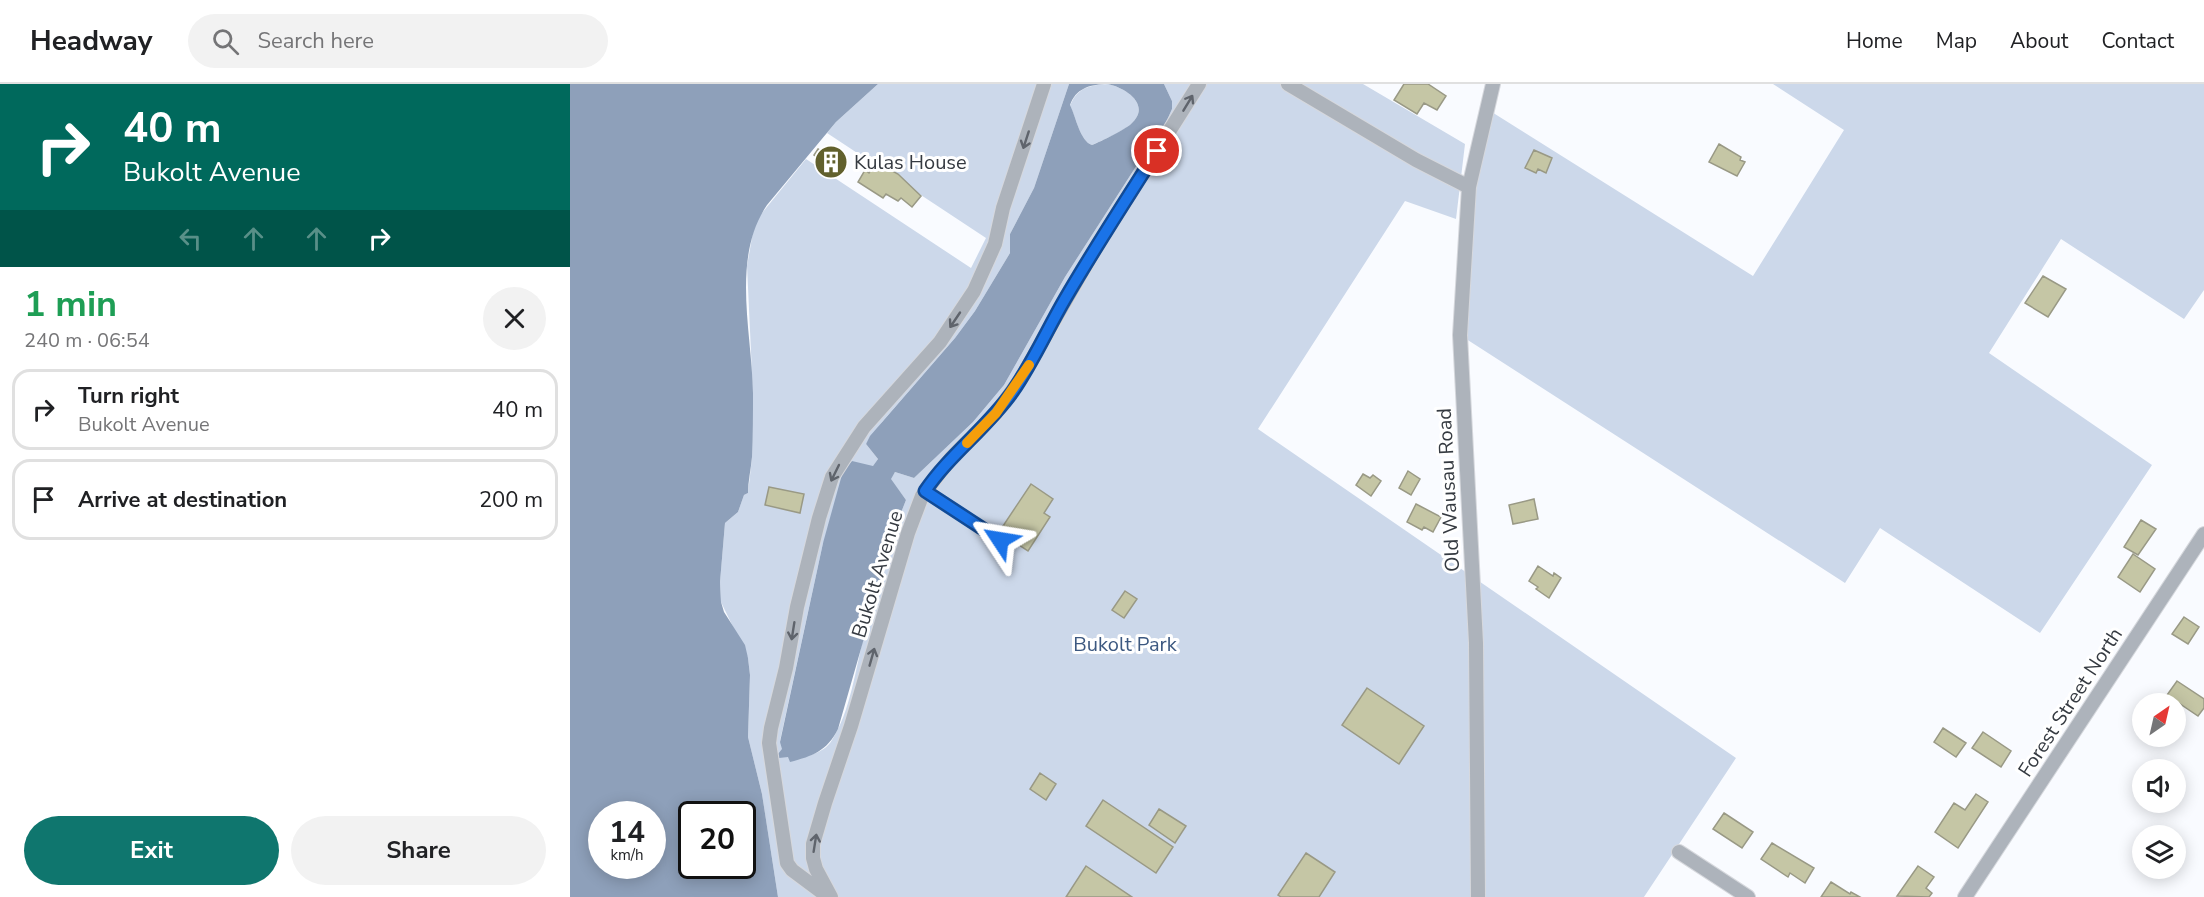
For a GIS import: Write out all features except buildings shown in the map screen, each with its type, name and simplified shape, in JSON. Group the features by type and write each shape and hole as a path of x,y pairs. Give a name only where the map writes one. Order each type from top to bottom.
{"street":[{"name":"Bukolt Avenue","path":"829,897 792,870 787,863 770,744 771,728 786,668 796,607 819,518 832,477 840,462 864,427 940,342 979,280 995,244 1003,208 1044,84"},
{"name":"Bukolt Avenue","path":"829,897 816,869 813,844 851,726 908,533 925,491 951,458 996,413 1021,378 1098,243 1199,84"},
{"path":"1288,84 1416,160 1469,187"},
{"name":"Old Wausau Road","path":"1478,897 1476,643 1460,335 1469,187 1493,84"},
{"name":"Forest Street North","path":"1971,895 2204,534"},
{"path":"1679,852 1748,897"}],"lane":[{"path":"925,491 1000,540"}],"green space":[{"name":"Bukolt Park","path":"878,84 1069,84 1034,188 1010,234 1010,253 975,311 955,338 882,422 866,444 878,459 823,543 780,741 788,757 807,756 824,749 832,740 843,716 878,584 906,500 890,479 895,472 914,478 973,422 1004,385 1065,277 1164,127 1172,109 1172,101 1164,84 1363,84 1465,144 1456,219 1405,201 1258,429 1736,758 1644,897 778,897 762,794 748,737 750,675 748,658 721,602 720,582 725,523 738,512 744,495 748,493 752,458 753,395 747,266 753,232 758,218 806,159 971,268 986,238 827,133"},
{"path":"1108,84 1129,93 1138,104 1139,110 1137,117 1127,127 1092,145 1081,134 1070,106 1076,95 1085,88"},
{"path":"1773,84 2204,84 2204,290 2184,319 2061,239 1989,353 2152,465 2040,633 1880,528 1845,583 1460,335 1475,189 1487,109 1753,276 1844,130"}],"shaded area":[{"path":"570,84 878,84 836,122 767,205 756,226 749,248 746,272 747,321 753,393 752,457 748,493 744,495 738,512 725,523 720,582 721,602 724,612 745,645 748,658 750,675 748,737 762,794 778,897 570,897"},
{"path":"1069,84 1105,84 1083,89 1070,105 1081,134 1092,145 1131,124 1139,110 1138,104 1129,93 1108,84 1164,84 1172,101 1172,109 1164,127 1065,277 1004,385 973,422 914,478 895,472 891,479 906,500 897,523 838,729 824,748 812,755 790,762 788,757 779,758 778,754 782,749 780,742 823,543 843,471 852,461 873,466 878,459 866,444 870,436 955,338 975,311 1010,253 1010,234 1034,188"}],"slow traffic":[{"path":"967,443 996,413 1029,365"}],"place":[{"name":"Kulas House","path":"831,162"}],"route":[{"path":"1000,540 925,491 951,458 996,413 1011,393 1033,360 1063,302 1098,243 1157,151"}]}
